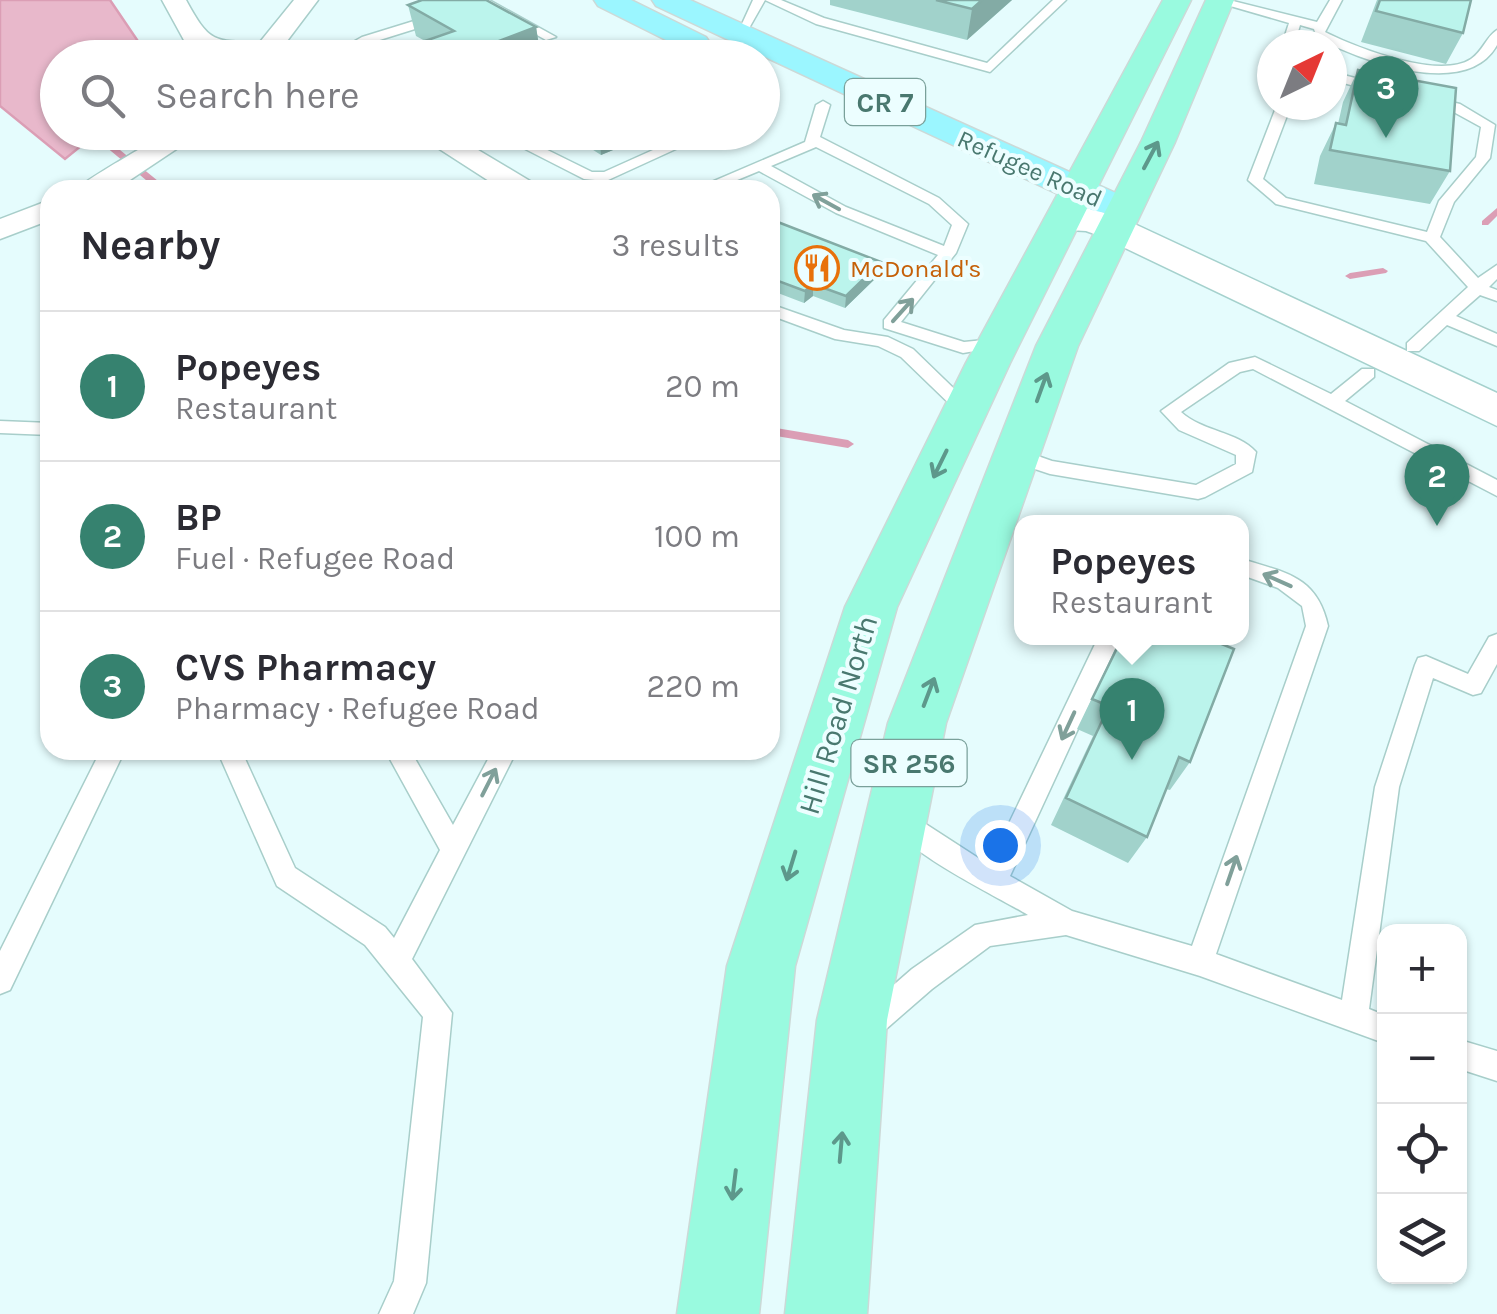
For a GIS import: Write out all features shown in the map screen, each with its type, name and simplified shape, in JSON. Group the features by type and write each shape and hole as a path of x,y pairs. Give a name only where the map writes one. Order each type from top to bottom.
{"highway":[{"name":"Hill Road North","path":"826,1314 850,1041 917,723 1057,346 1087,215 1178,0"},
{"name":"Hill Road North","path":"718,1314 761,966 871,606 998,342 1087,215 1158,142 1220,0"}],"main road":[{"name":"Refugee Road","path":"608,0 689,40"},
{"name":"Refugee Road","path":"675,1 730,40"},
{"name":"Refugee Road","path":"780,68 1497,411"},
{"name":"Refugee Road","path":"780,85 988,185"},
{"name":"Refugee Road","path":"1087,215 1413,347 1497,387"},
{"name":"Refugee Road","path":"1087,215 1368,373 1497,438"}],"street":[{"path":"174,0 199,40"},
{"path":"275,40 306,0"},
{"path":"111,180 161,150"},
{"path":"484,150 500,155 517,180"},
{"path":"0,230 40,213"}],"lane":[{"path":"750,40 759,0"},
{"path":"770,0 803,7 990,68 1060,0"},
{"path":"1220,0 1265,6 1321,27"},
{"path":"1336,0 1318,32 1330,40 1412,68 1449,72 1469,66 1492,48 1497,34"},
{"path":"467,8 482,1 550,37"},
{"path":"366,40 450,13"},
{"path":"1293,30 1296,20"},
{"path":"1347,80 1455,107 1488,124 1483,158 1447,201 1432,238"},
{"path":"722,180 811,144 822,105"},
{"path":"1278,120 1254,180 1281,200 1432,238 1478,288 1497,296"},
{"path":"814,139 934,200 960,224 948,253 890,324 962,348 998,342"},
{"path":"500,150 500,155 606,177 666,150"},
{"path":"758,164 841,210 948,253"},
{"path":"1413,347 1497,270"},
{"path":"780,313 840,335 882,341 907,353 966,409"},
{"path":"1446,318 1497,341"},
{"path":"1018,456 1050,467 1198,492 1245,467 1246,452 1226,440 1181,428 1170,411 1235,368 1255,363 1497,489"},
{"path":"1332,402 1368,373"},
{"path":"0,427 40,428"},
{"path":"1200,962 1317,626 1312,602 1286,582 1249,569"},
{"path":"1353,1019 1387,788 1426,666 1473,686 1497,643"},
{"path":"995,881 1107,645"},
{"path":"0,980 108,760"},
{"path":"233,760 286,877 375,936 438,1013 410,1283 396,1314"},
{"path":"403,760 454,850"},
{"path":"396,962 500,760"},
{"path":"898,816 941,851 1066,922 1200,962 1377,1028"},
{"path":"850,1041 922,979 985,934 1066,922"},
{"path":"1467,1057 1497,1066"}],"shaded area":[{"path":"0,0 110,0 137,40 40,40 40,139 0,106"},
{"path":"54,150 76,150 65,159"}],"building":[{"path":"422,0 486,0 536,27 502,40 428,40 454,31 408,5"},
{"path":"936,0 982,0 972,9"},
{"path":"1380,0 1471,0 1463,33 1376,11"},
{"path":"1358,70 1456,88 1450,171 1330,150 1336,123 1346,125"},
{"name":"McDonald's","path":"780,223 881,262 846,296 813,284 805,291 780,282"},
{"path":"1119,645 1224,645 1234,649 1190,762 1179,757 1147,837 1066,798 1109,706 1092,699"}],"waterway":[{"path":"114,150 152,180"},
{"path":"1485,223 1497,211"},
{"path":"1350,276 1383,271"},
{"path":"780,433 848,444"}],"place":[{"name":"CVS Pharmacy","path":"1386,138"},
{"name":"McDonald's","path":"817,268"},
{"name":"BP","path":"1437,526"},
{"name":"Popeyes","path":"1132,760"}]}
